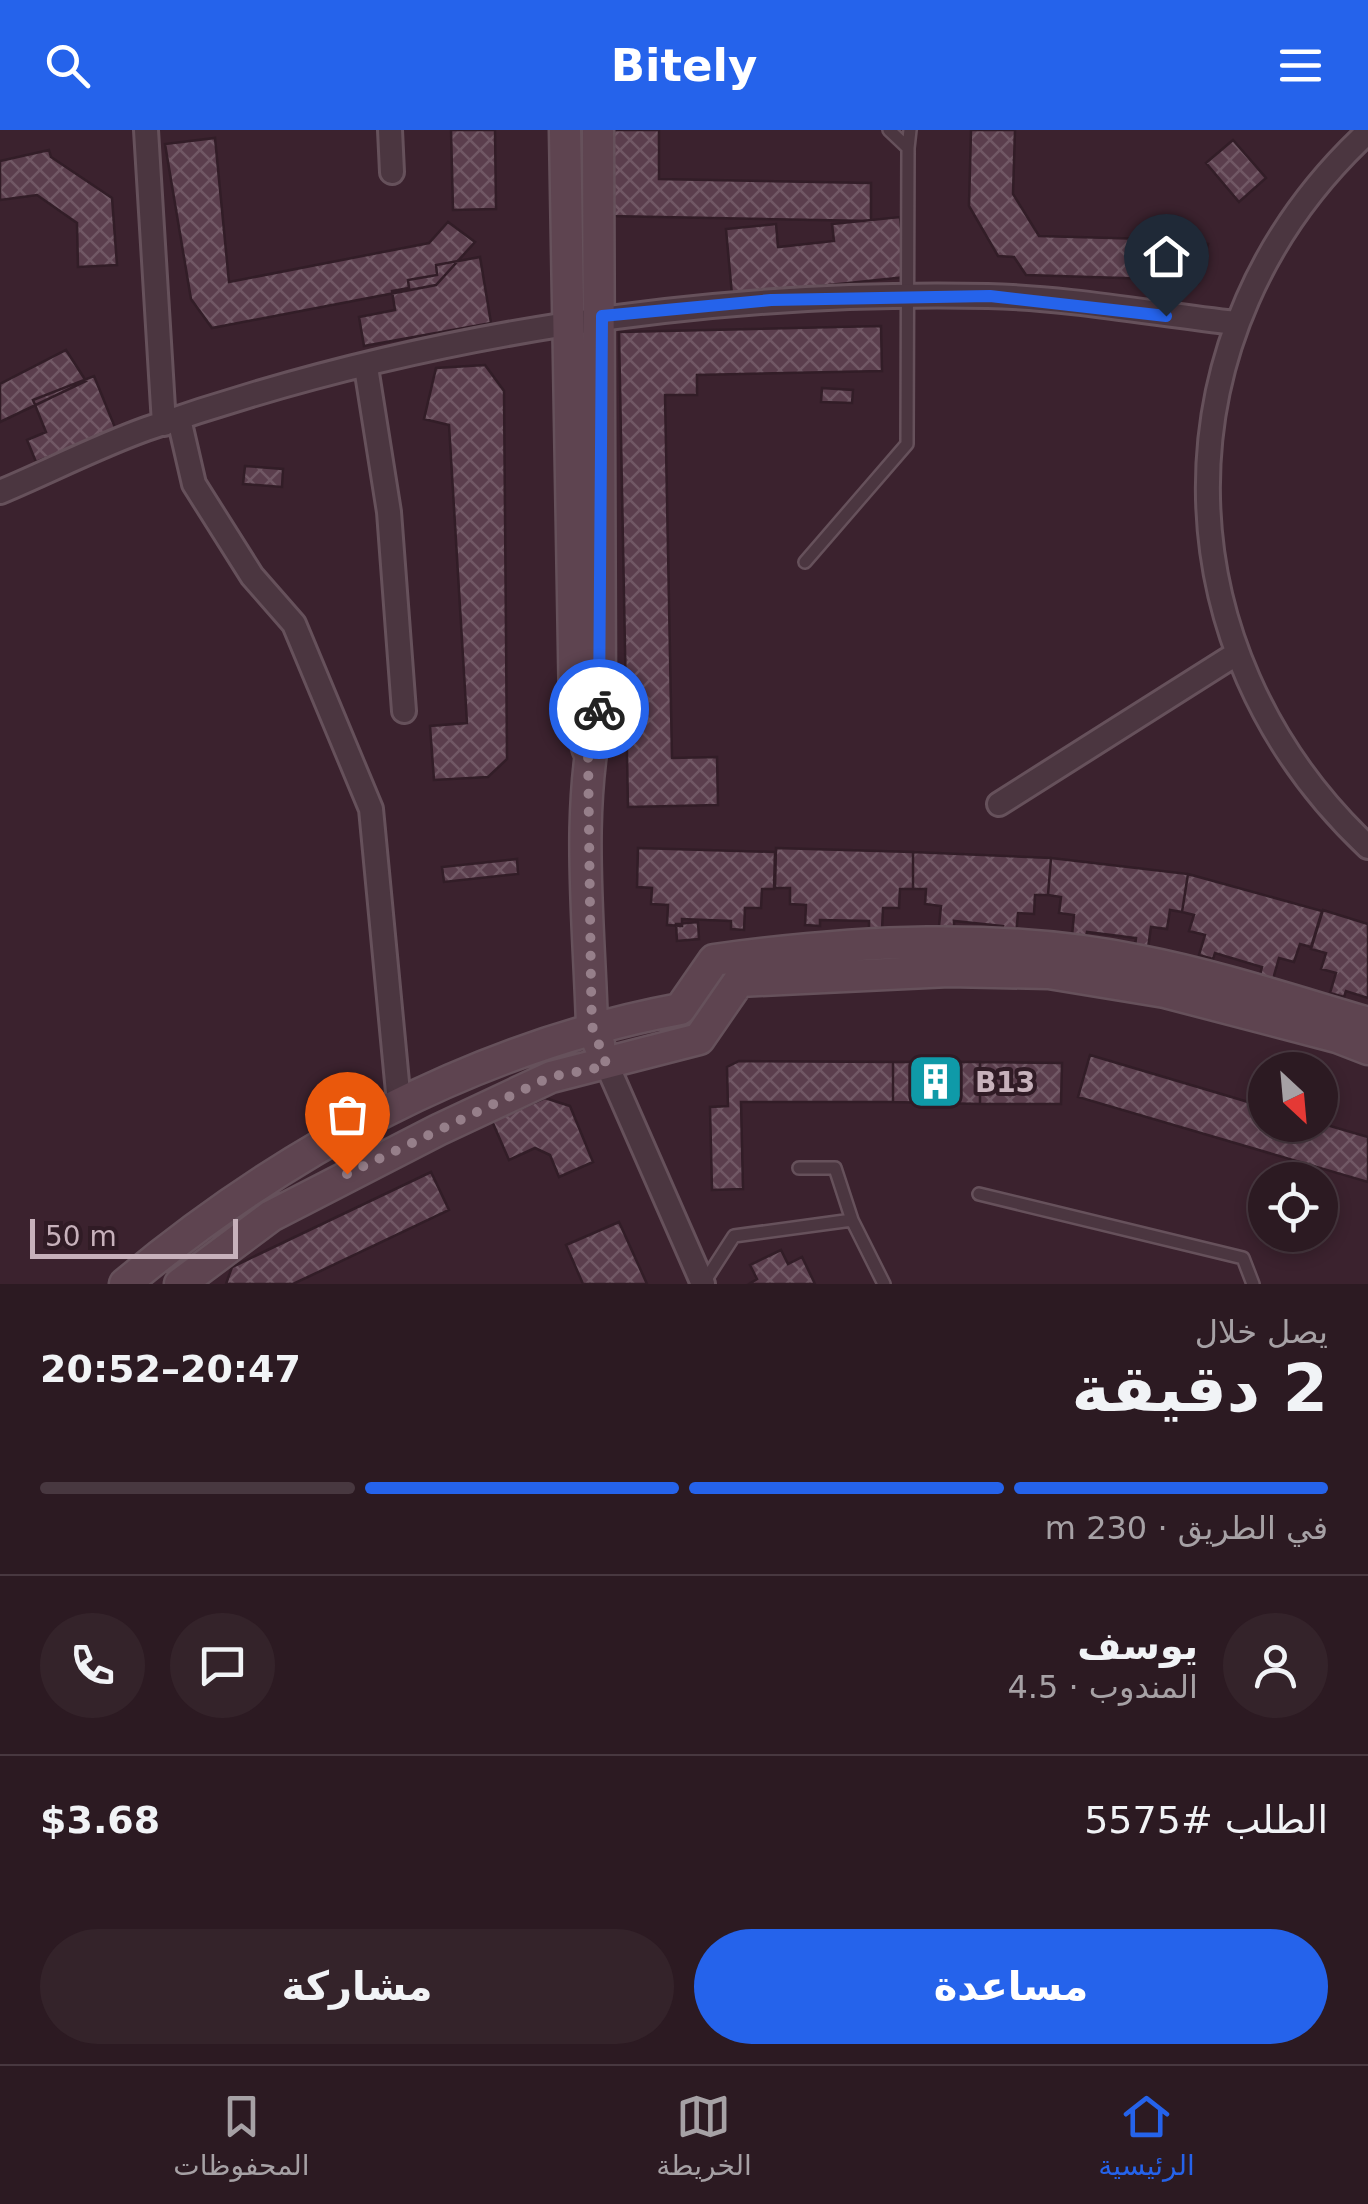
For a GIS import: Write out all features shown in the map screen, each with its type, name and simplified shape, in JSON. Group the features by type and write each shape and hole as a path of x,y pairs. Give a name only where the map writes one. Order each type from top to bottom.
{"main road":[{"path":"564,130 574,707 588,751"},
{"path":"598,130 602,316 600,704 588,751 592,1026 607,1066"},
{"path":"125,1284 254,1184 399,1103 592,1026 680,1009 714,960 824,945 1046,948 1120,958 1368,1024"},
{"path":"180,1284 271,1216 347,1174 550,1077 607,1066 699,1039 739,980 949,971 1048,973 1165,992 1338,1036 1368,1049"}],"street":[{"path":"146,130 171,422 194,484 252,576 294,624 371,809 399,1103"},
{"path":"390,130 392,172"},
{"path":"1368,132 1337,160 1296,210 1262,265 1236,323 1218,388 1208,455 1212,556 1236,654 1261,712 1294,766 1334,815 1368,847"},
{"path":"0,492 171,422 366,367 602,316 771,300 990,296 1236,323"},
{"path":"366,367 390,512 404,711"},
{"path":"999,804 1236,654"},
{"path":"607,1066 703,1284"}],"lane":[{"path":"888,130 908,148"},
{"path":"805,562 907,444 910,130"},
{"path":"799,1168 835,1168 852,1220 884,1284"},
{"path":"979,1194 1243,1258 1254,1284"},
{"path":"703,1284 734,1236 852,1220"}],"building":[{"path":"451,130 495,130 496,209 453,210"},
{"path":"611,130 659,130 659,179 871,183 871,221 609,216"},
{"path":"971,130 1015,130 1013,194 1039,236 1184,240 1182,293 1162,292 1154,279 1026,275 1014,257 998,256 969,206"},
{"path":"215,138 229,282 429,243 448,222 475,242 436,285 212,328 191,299 165,144"},
{"path":"1233,140 1266,178 1239,202 1206,163"},
{"path":"49,150 51,157 112,198 117,265 78,267 77,223 37,195 0,200 0,161"},
{"path":"900,217 906,277 732,295 726,229 776,224 778,247 834,241 832,224"},
{"path":"1193,240 1208,244 1198,283 1183,279"},
{"path":"480,257 491,323 364,346 359,317 395,310 392,291 409,288 408,280 437,275 436,265"},
{"path":"881,326 882,371 697,375 697,395 665,395 672,758 717,757 718,805 628,807 619,332"},
{"path":"66,350 86,381 0,422 0,384"},
{"path":"485,365 504,391 507,759 488,777 434,780 430,726 467,723 449,425 424,419 436,368"},
{"path":"94,376 116,430 36,462 27,440 46,432 33,400"},
{"path":"822,388 853,390 852,403 821,402"},
{"path":"245,466 283,469 282,487 243,484"},
{"path":"638,848 775,852 774,889 762,889 761,908 745,908 744,930 731,929 731,921 682,919 682,926 667,925 668,905 651,904 652,888 637,887"},
{"path":"776,848 913,852 913,889 900,889 899,908 883,908 882,930 869,929 869,921 820,920 820,926 805,925 806,905 790,904 790,888 775,888"},
{"path":"913,852 1051,858 1048,895 1035,895 1034,914 1018,913 1016,935 1002,933 1003,926 954,921 954,927 939,926 941,906 925,904 926,889 913,889"},
{"path":"1051,858 1188,874 1182,912 1170,910 1167,929 1151,927 1148,948 1135,946 1136,938 1087,932 1086,938 1072,936 1074,915 1059,913 1061,897 1048,895"},
{"path":"517,859 518,874 444,882 442,867"},
{"path":"1188,874 1322,911 1311,947 1300,944 1294,962 1279,958 1273,979 1260,975 1262,967 1215,953 1213,959 1199,955 1205,935 1189,931 1194,915 1182,912"},
{"path":"1323,910 1368,924 1368,998 1346,991 1344,997 1330,993 1336,973 1321,969 1326,953 1311,949"},
{"path":"698,922 699,939 677,941 676,924"},
{"path":"1090,1055 1248,1102 1248,1142 1338,1142 1338,1128 1368,1137 1368,1182 1338,1173 1338,1162 1300,1162 1078,1097"},
{"path":"739,1061 893,1062 893,1102 741,1102 743,1189 712,1190 710,1107 728,1106 727,1067"},
{"name":"B13","path":"893,1062 980,1062 980,1104 893,1102"},
{"path":"980,1062 1062,1063 1061,1104 980,1104"},
{"path":"545,1098 570,1106 593,1162 559,1177 550,1155 535,1148 509,1160 492,1121"},
{"path":"431,1172 449,1210 293,1284 226,1284 232,1267"},
{"path":"619,1222 647,1284 583,1284 566,1245"},
{"path":"781,1250 788,1264 802,1257 815,1284 749,1284 757,1279 750,1265"}],"way so far":[{"path":"347,1174 550,1077 607,1066 592,1026 588,866 588,751 599,709"}],"place":[{"name":"B13","path":"936,1082"}],"route":[{"path":"599,709 602,316 771,300 990,296 1166,316"}]}
